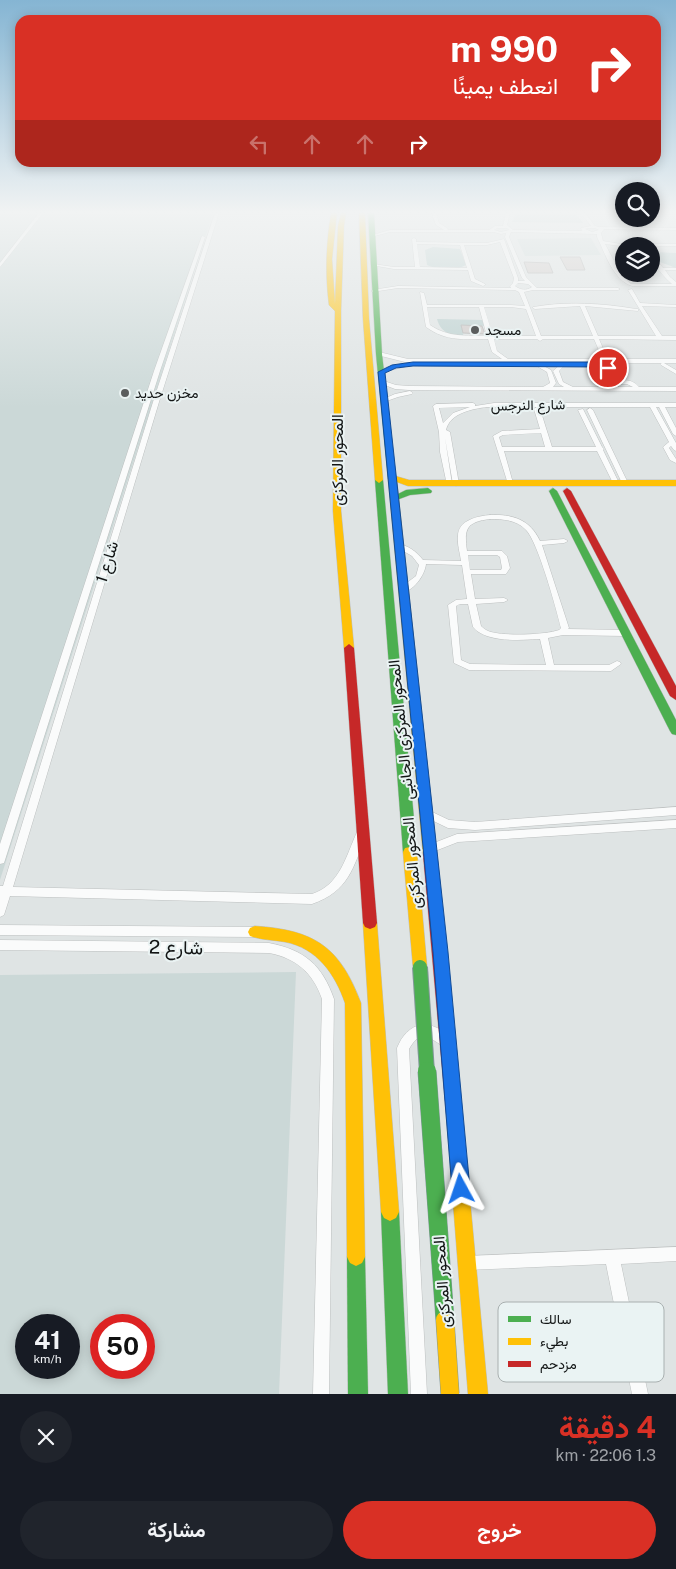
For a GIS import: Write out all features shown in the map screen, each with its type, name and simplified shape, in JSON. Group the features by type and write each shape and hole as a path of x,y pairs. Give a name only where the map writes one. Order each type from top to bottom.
{"main road":[{"path":"330,278 332,305 338,310"},
{"name":"المحور المركزى","path":"339,278 337,511 364,828 391,1234 398,1394"},
{"name":"المحور المركزى","path":"368,278 450,1394"},
{"name":"المحور المركزى الجانبى","path":"373,278 372,319 382,377 430,849 478,1394"},
{"path":"392,478 420,487 553,491 676,490"},
{"path":"394,498 420,487 452,484 676,484"},
{"path":"553,491 676,731"},
{"path":"567,491 676,696"},
{"path":"607,596 617,599 622,596"},
{"path":"615,613 622,611 632,614"},
{"path":"255,932 289,934 319,948 327,954 341,971 351,992 353,1003 358,1394"}],"street":[{"name":"شارع 1","path":"0,912 3,891 92,610 142,433 191,278"},
{"name":"شارع 1","path":"0,860 80,610 195,278"},
{"path":"375,278 389,288 530,283 630,288 676,286"},
{"path":"376,278 392,285 514,285 521,290 540,339"},
{"path":"514,285 516,278"},
{"path":"524,278 535,286 530,290"},
{"path":"615,278 616,286"},
{"path":"621,278 630,288 653,338"},
{"path":"658,285 667,281 668,278"},
{"path":"668,278 676,286"},
{"path":"466,286 473,280 484,286"},
{"path":"521,290 616,286 630,288 658,285 676,286"},
{"path":"412,288 422,293"},
{"path":"422,293 430,288"},
{"path":"630,288 632,303"},
{"path":"530,290 547,339"},
{"path":"422,293 428,324 438,333 459,338 676,338"},
{"path":"511,306 526,301"},
{"path":"618,306 632,303 638,307 660,338"},
{"path":"534,305 676,306"},
{"path":"425,306 511,306 528,308"},
{"path":"481,306 495,352 507,361"},
{"path":"379,354 408,361 537,364 598,363 606,364 608,368 616,370 622,368 618,363 603,354 582,306"},
{"path":"488,363 495,352"},
{"path":"598,363 603,354"},
{"path":"676,363 507,361 408,364 389,368 382,377 395,387 409,388 676,389"},
{"path":"618,363 676,363"},
{"path":"537,364 549,370 553,383 545,388"},
{"path":"563,364 556,371 561,383 573,389"},
{"path":"663,364 676,372"},
{"path":"384,400 412,392 676,393"},
{"path":"452,484 436,406 494,405"},
{"name":"شارع النرجس","path":"442,432 446,423 461,412 494,405 676,407"},
{"path":"657,407 676,434"},
{"path":"657,407 674,446 666,447 672,459 676,462"},
{"name":"شارع النرجس","path":"452,484 447,433 454,423 468,415 486,410 590,410 657,407"},
{"path":"537,409 549,449"},
{"path":"581,410 621,483"},
{"path":"590,410 621,483"},
{"path":"510,483 496,436 499,433 544,431"},
{"path":"499,449 601,449"},
{"path":"562,632 565,628 564,624 532,531 520,522 502,517 484,517 474,520 463,528 461,535 471,602 476,624 483,632 495,635 544,636 562,632 625,632"},
{"path":"537,542 564,541"},
{"path":"399,546 415,554 422,566 419,577 403,590"},
{"path":"422,566 466,567 503,572 506,568 503,556 499,553 464,553"},
{"path":"504,600 457,602 452,606 457,661 459,663 469,667 551,668 611,668 617,664"},
{"path":"80,610 92,610"},
{"path":"544,636 551,668"},
{"path":"430,849 476,831 676,811"},
{"path":"426,813 448,824 476,831 676,824"},
{"path":"3,891 312,899 325,896 339,884 364,828"},
{"name":"شارع 2","path":"0,930 255,932"},
{"name":"شارع 2","path":"0,945 277,949 293,954 307,963 322,983 328,999 321,1394"},
{"path":"419,1394 404,1048 410,1034 419,1029 433,1030 448,1042"},
{"path":"467,1263 676,1254"},
{"path":"612,1256 621,1302"}],"shaded area":[{"path":"0,278 192,278 0,880"},
{"path":"437,319 484,320 486,326 461,325 464,338 447,333"},
{"path":"296,972 279,1394 0,1394 0,975"}],"building":[{"path":"461,325 482,326 485,334 463,333"}],"traffic: fast":[{"path":"375,278 379,354 392,479"},
{"path":"379,480 410,852"},
{"path":"394,498 409,492 428,491"},
{"path":"553,491 676,731"},
{"path":"420,967 445,1320"},
{"path":"390,1212 398,1394"},
{"path":"356,1257 358,1394"}],"traffic: slow":[{"path":"330,278 332,305 338,310"},
{"path":"339,278 337,511 349,648"},
{"path":"364,278 379,480"},
{"path":"392,478 408,483 676,483"},
{"path":"392,479 430,854"},
{"path":"410,852 420,967"},
{"path":"370,923 390,1212"},
{"path":"255,932 290,936 318,949 339,971 353,1003 356,1257"},
{"path":"454,1113 478,1394"},
{"path":"445,1320 450,1394"}],"traffic: jam":[{"path":"567,491 676,696"},
{"path":"349,648 370,923"},
{"path":"430,854 454,1113"}],"place":[{"name":"مسجد","path":"475,330"},
{"name":"مخزن حديد","path":"125,393"}],"route":[{"path":"461,1189 441,952 384,400 384,383 381,372 395,366 408,364 606,364 608,368"}]}
